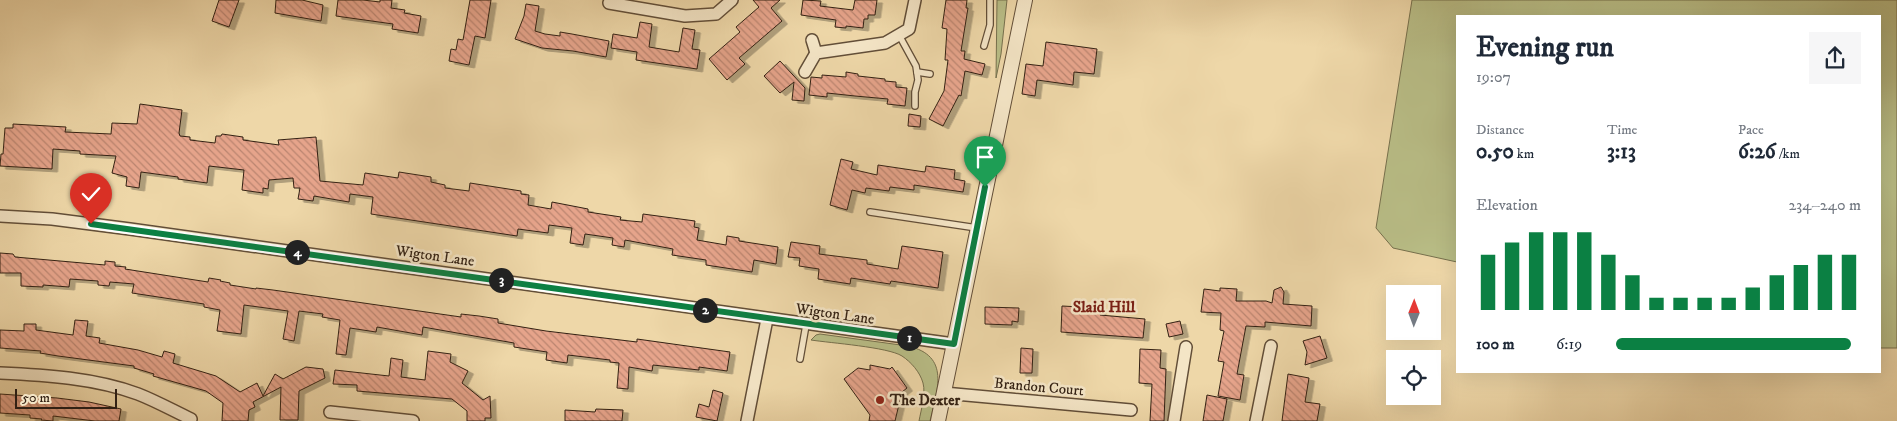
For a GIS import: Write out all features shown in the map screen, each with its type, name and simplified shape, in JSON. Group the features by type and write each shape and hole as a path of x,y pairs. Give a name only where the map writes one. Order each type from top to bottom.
{"street":[{"path":"607,4 685,16 716,14 732,0"},
{"path":"816,53 885,43 909,29 915,0"},
{"path":"938,421 1024,0"},
{"path":"805,72 816,53 812,40"},
{"name":"Wigton Lane","path":"0,216 52,219 130,229 806,325 954,344"},
{"path":"748,421 767,319"},
{"path":"1256,421 1270,346"},
{"path":"1174,421 1186,347"},
{"path":"0,373 26,374 104,385 137,394 191,419"},
{"name":"Brandon Court","path":"944,393 1131,410"},
{"path":"330,412 413,421"}],"lane":[{"path":"984,46 990,25 990,0"},
{"path":"899,35 916,66 918,80 915,92 915,106"},
{"path":"917,72 930,74"},
{"path":"870,212 977,228"},
{"path":"800,359 806,325"}],"green space":[{"path":"997,0 1007,0 1001,54 996,78"},
{"path":"1412,0 1897,0 1897,348 1881,348 1881,15 1456,15 1456,262 1393,248 1376,228"},
{"path":"820,334 908,346 922,351 931,358 936,366 938,376 936,398 930,421 919,421 924,387 917,371 905,358 885,350 811,340"}],"building":[{"path":"219,0 239,0 229,27 212,21"},
{"path":"276,0 302,0 323,5 321,21 275,13"},
{"path":"338,0 380,2 380,0 392,0 391,8 405,10 404,13 421,16 418,33 392,29 393,24 336,16"},
{"path":"470,0 491,0 485,38 475,36 469,65 449,61 451,49 456,50 458,39 463,40"},
{"path":"753,0 780,0 771,8 782,21 739,58 745,64 727,80 709,59 740,32 736,27 759,7"},
{"path":"803,0 821,1 820,6 853,10 855,0 877,0 875,15 868,15 868,19 864,19 863,28 846,26 846,28 835,27 836,20 801,15"},
{"path":"946,0 967,0 966,8 968,8 961,51 965,51 964,59 985,64 982,75 965,71 961,96 959,95 943,126 929,119 944,91 948,60 945,60 947,29 942,28"},
{"path":"526,4 539,6 535,31 560,36 560,32 609,41 606,57 542,48 515,39 524,16"},
{"path":"640,22 652,24 649,47 679,52 683,28 695,30 692,49 700,50 697,69 636,60 637,52 611,48 613,34 637,38"},
{"path":"1046,42 1097,49 1094,74 1074,72 1073,85 1037,80 1035,96 1022,94 1026,64 1043,66"},
{"path":"780,61 805,88 804,101 792,100 794,82 780,93 764,76"},
{"path":"846,72 858,74 858,76 885,79 885,81 896,82 896,87 907,88 905,106 887,104 888,99 827,93 827,97 809,95 811,77 822,78 822,75 846,77"},
{"path":"140,104 182,110 179,133 180,136 190,137 190,140 215,143 216,136 221,136 222,134 243,137 243,140 279,145 278,140 316,137 320,181 363,185 365,173 398,178 399,172 431,177 431,182 445,185 445,188 469,191 470,183 521,191 521,194 529,195 528,205 551,209 552,202 588,209 588,212 621,217 620,220 642,222 643,214 695,221 694,227 699,228 697,240 726,245 727,236 739,238 739,241 778,247 776,264 754,260 752,272 706,265 706,260 672,255 673,249 625,240 624,247 612,245 613,238 585,234 583,245 570,243 572,228 549,225 548,233 518,229 517,236 371,214 373,197 350,194 349,202 314,196 313,201 298,199 300,188 294,188 293,178 269,180 268,189 263,188 263,193 242,190 244,170 209,166 207,183 141,172 139,188 126,186 127,177 112,173 116,156 80,154 80,151 53,149 52,169 0,166 5,128 13,128 13,124 66,127 65,132 111,134 112,123 137,124"},
{"path":"909,114 921,116 920,127 908,126"},
{"path":"841,159 853,162 851,169 877,175 878,165 925,172 926,166 955,170 954,179 965,181 963,192 914,185 914,190 890,187 889,191 866,188 865,193 852,190 847,210 830,205"},
{"path":"791,242 820,246 819,254 867,260 867,264 898,269 902,246 943,252 938,288 891,281 890,284 851,278 850,284 818,279 819,269 799,266 800,258 788,257"},
{"path":"0,253 13,254 15,257 105,265 105,261 115,262 115,266 126,267 125,269 208,282 209,278 230,283 230,285 256,289 461,317 461,314 479,316 498,319 498,323 546,331 637,342 637,339 730,352 727,371 699,367 699,370 653,365 652,371 629,367 628,389 617,388 619,363 610,362 610,360 568,355 567,363 546,360 547,352 514,347 514,343 423,327 422,335 377,327 376,332 350,328 346,355 336,354 340,320 322,317 323,314 299,311 294,341 283,339 288,311 244,305 241,334 217,331 220,310 204,307 204,304 132,293 134,284 110,282 109,286 98,285 98,281 70,279 69,287 21,286 21,273 0,273"},
{"path":"1281,287 1284,292 1283,304 1312,306 1311,326 1265,322 1265,327 1246,326 1237,374 1244,375 1240,400 1218,396 1224,362 1218,361 1224,331 1220,330 1221,313 1201,312 1204,289 1220,291 1220,288 1237,289 1236,301 1266,301 1272,303 1274,290"},
{"path":"1062,306 1100,308 1100,315 1145,319 1143,338 1061,332"},
{"path":"985,307 1019,308 1018,322 1012,321 1012,325 985,324"},
{"path":"75,320 88,321 86,336 100,338 99,343 138,350 162,357 164,351 175,354 173,363 216,376 240,392 257,383 263,396 275,374 283,379 306,367 323,369 325,378 299,391 298,420 280,420 281,387 253,402 255,407 249,410 248,421 222,421 223,403 206,391 153,376 154,374 134,368 134,366 40,353 41,351 0,348 0,330 24,331 24,324 36,324 36,330 73,335"},
{"path":"1180,321 1183,334 1169,337 1166,324"},
{"path":"1320,336 1327,358 1305,365 1307,352 1303,341"},
{"path":"1021,348 1033,349 1032,373 1020,373"},
{"path":"1140,349 1161,350 1160,368 1166,369 1164,421 1150,421 1152,384 1139,383"},
{"path":"428,351 451,354 450,362 468,371 462,383 483,400 490,396 491,418 485,418 485,421 467,421 467,411 452,399 357,391 357,385 333,384 335,370 389,376 391,358 403,360 401,377 425,380"},
{"name":"The Dexter","path":"870,365 890,369 892,367 907,388 902,392 895,421 869,421 870,415 844,379 858,368 870,370"},
{"path":"1288,374 1309,378 1305,402 1320,404 1317,421 1282,421"},
{"path":"713,390 723,393 717,421 696,417 699,404 709,407"},
{"path":"0,394 57,398 121,409 119,421 95,421 53,416 53,421 30,418 30,415 0,413"},
{"path":"1207,395 1227,399 1223,421 1203,421"},
{"path":"596,409 623,410 622,421 565,421 565,410 595,412"}],"place":[{"name":"The Dexter","path":"880,400"}],"district":[{"name":"Slaid Hill","path":"1104,307"}],"route":[{"path":"91,224 954,344 985,187"}]}
